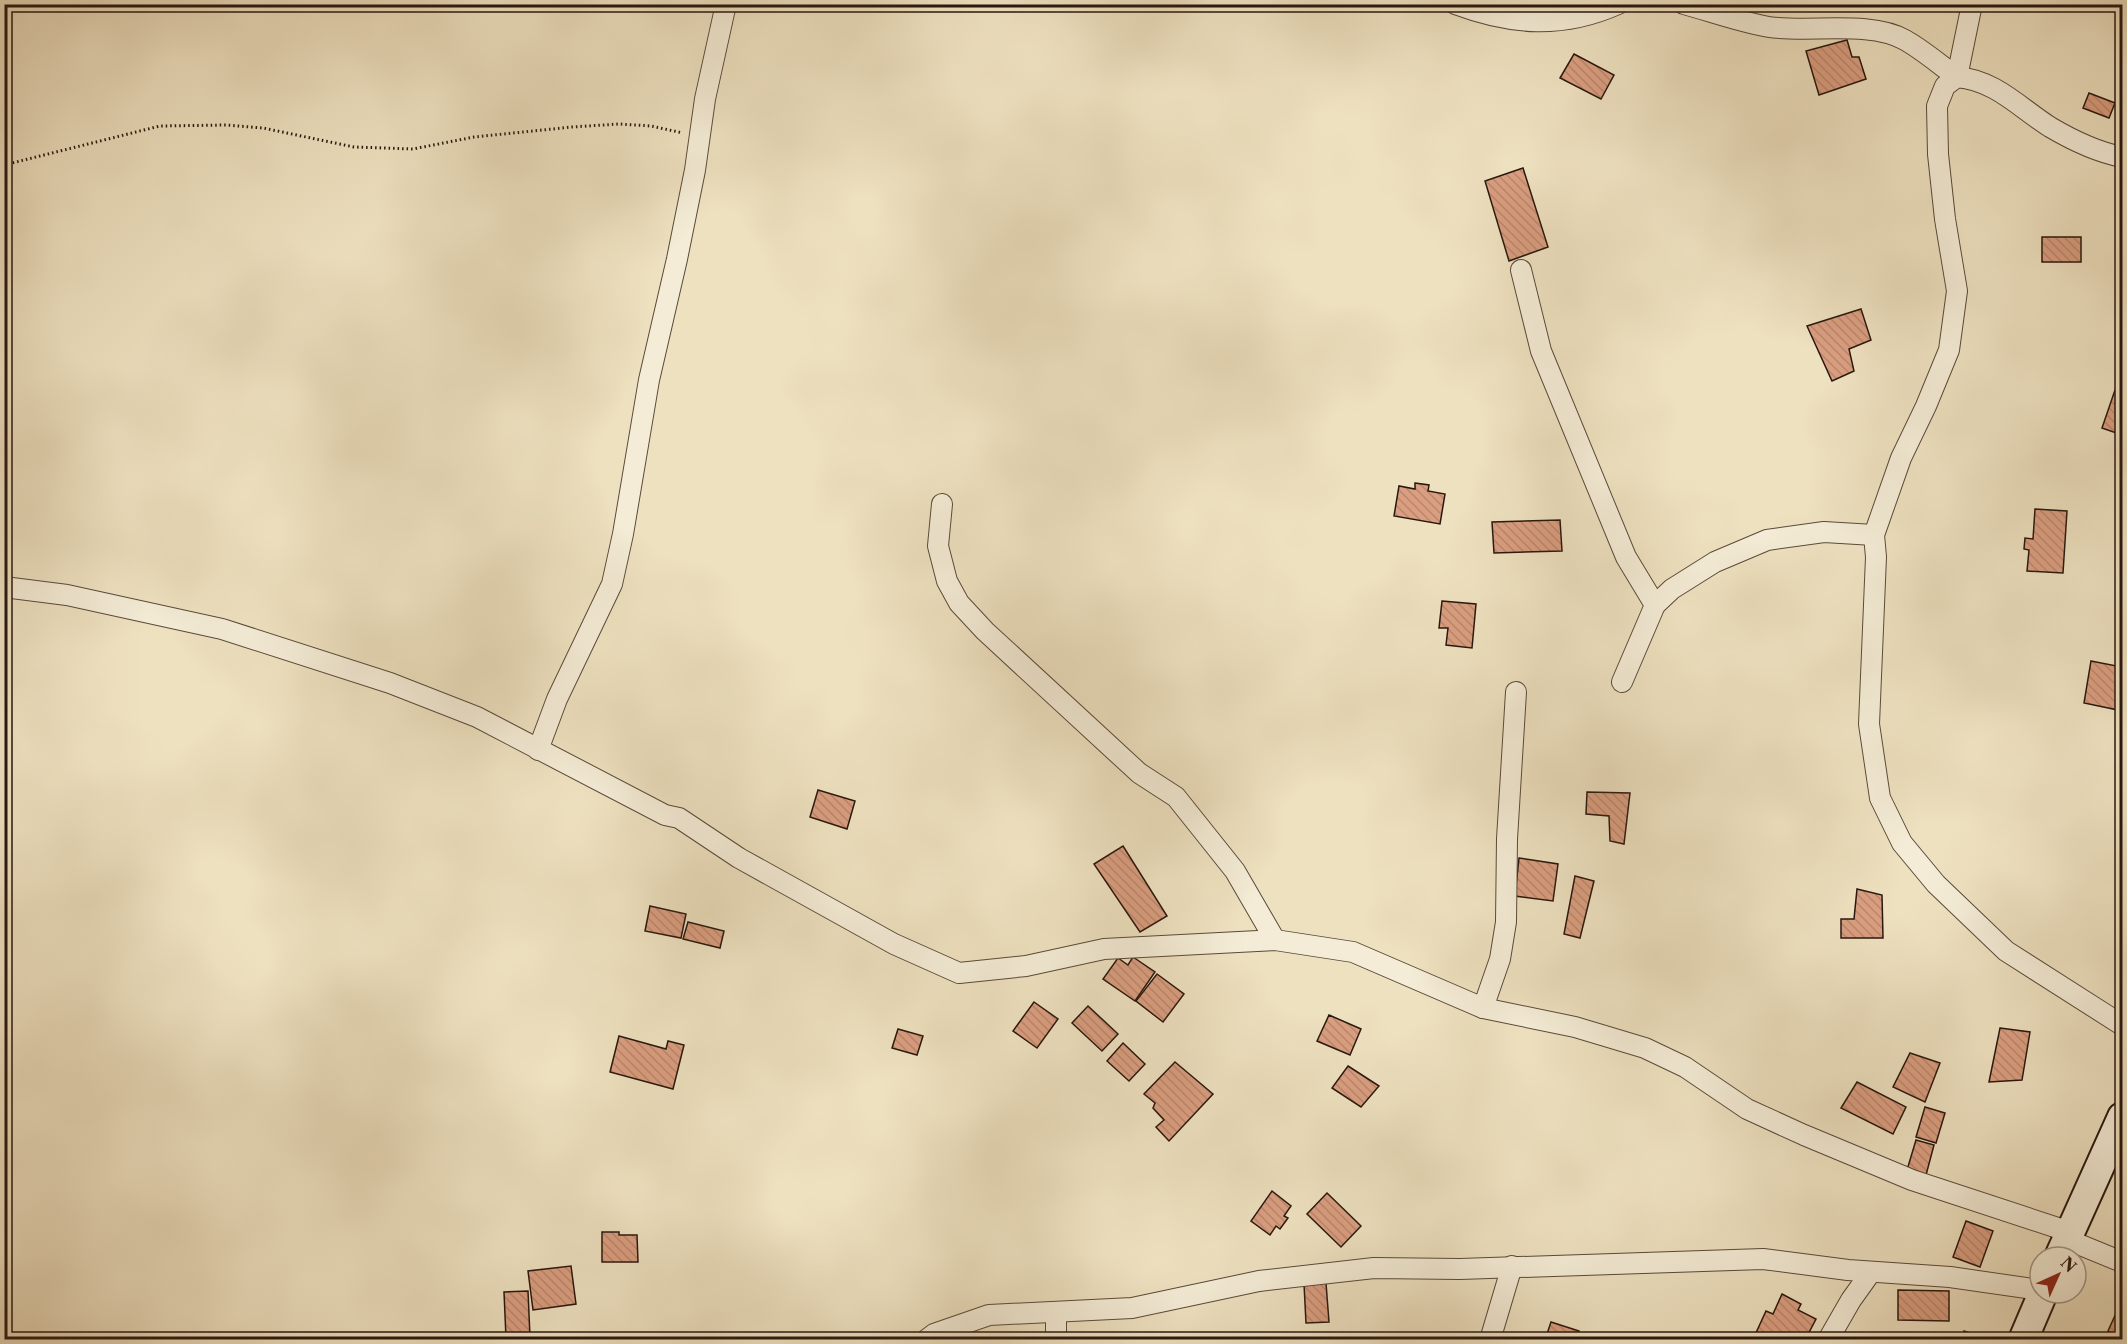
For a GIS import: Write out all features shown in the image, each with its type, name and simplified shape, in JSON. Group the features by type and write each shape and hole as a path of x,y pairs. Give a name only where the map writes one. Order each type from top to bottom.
{"main road":[{"path":"2065,1243 2122,1117"},
{"path":"2023,1340 2037,1305"}],"street":[{"path":"538,750 557,699 612,584 623,534 649,380 677,259 705,99 726,4"},
{"path":"1455,4 1479,13 1532,22 1567,21 1600,12 1618,4"},
{"path":"1684,4 1731,19 1770,27 1865,30 1904,39 1957,77 1970,78 2006,94 2049,126 2081,144 2122,157"},
{"path":"1972,4 1957,77 1945,86 1937,106 1938,154 1957,291 1949,350 1901,458 1874,535 1875,569 1869,724 1880,798 1902,843 1936,884 2006,951 2122,1025"},
{"path":"1521,270 1541,351 1626,557 1655,605"},
{"path":"942,504 938,546 947,580 959,603 985,631 1139,773 1176,797 1235,871 1275,940"},
{"path":"1622,682 1655,605 1672,589 1715,562 1767,540 1824,532 1874,535"},
{"path":"4,587 67,595 222,628 390,683 477,717 665,815 679,818 740,858 894,944 959,973 1026,966 1104,950 1275,940 1353,952 1483,1008 1575,1027 1645,1048 1685,1067 1747,1109 2065,1243 2122,1262"},
{"path":"1483,1008 1500,959 1506,922 1507,839 1516,692"},
{"path":"926,1340 934,1334 989,1315 1132,1308 1259,1281 1374,1268 1460,1269 1763,1258 1871,1272 1950,1277 2028,1290"},
{"path":"1490,1340 1512,1266"},
{"path":"1828,1340 1851,1300 1871,1272"},
{"path":"1056,1312 1056,1340"}],"path":[{"path":"4,165 160,126 263,128 354,147 413,149 474,137 620,124 651,126 700,136"}],"building":[{"path":"1847,40 1852,57 1859,57 1866,79 1819,95 1806,51"},
{"path":"1574,54 1614,75 1601,99 1560,78"},
{"path":"2089,93 2115,103 2109,118 2083,108"},
{"path":"1523,168 1548,247 1509,261 1485,181"},
{"path":"2042,237 2081,237 2081,262 2042,262"},
{"path":"1861,309 1871,340 1849,349 1854,371 1832,381 1807,326"},
{"path":"2115,390 2122,393 2122,435 2102,428"},
{"path":"1415,483 1429,485 1428,491 1445,494 1440,524 1394,516 1399,486 1415,489"},
{"path":"2035,509 2067,511 2063,573 2027,571 2029,550 2024,549 2025,538 2033,539"},
{"path":"1560,520 1562,551 1494,553 1492,522"},
{"path":"1442,601 1476,604 1472,648 1446,645 1448,628 1439,628"},
{"path":"2091,661 2122,667 2122,687 2118,710 2084,703"},
{"path":"818,790 855,801 847,829 810,817"},
{"path":"1587,792 1630,793 1624,844 1610,841 1609,816 1586,814"},
{"path":"1123,846 1167,916 1140,932 1094,864"},
{"path":"1519,858 1558,864 1553,901 1515,896"},
{"path":"1575,876 1594,881 1580,938 1564,934"},
{"path":"1857,889 1882,895 1883,938 1841,938 1841,919 1854,919"},
{"path":"650,906 686,914 681,938 645,931"},
{"path":"688,922 724,931 720,948 683,939"},
{"path":"1133,957 1155,972 1135,1001 1103,979 1118,958 1128,965"},
{"path":"1157,974 1184,994 1163,1022 1136,1001"},
{"path":"1034,1002 1058,1019 1037,1048 1013,1031"},
{"path":"1088,1006 1118,1034 1102,1051 1072,1023"},
{"path":"1329,1015 1361,1029 1350,1055 1317,1041"},
{"path":"2000,1028 2030,1032 2022,1080 1989,1082"},
{"path":"898,1029 923,1036 917,1055 892,1048"},
{"path":"619,1036 666,1049 668,1041 684,1045 673,1089 610,1072"},
{"path":"1123,1043 1145,1064 1129,1081 1107,1061"},
{"path":"1910,1053 1940,1063 1925,1102 1893,1087"},
{"path":"1175,1062 1213,1094 1169,1141 1156,1127 1164,1120 1153,1108 1155,1103 1144,1094"},
{"path":"1348,1066 1379,1086 1361,1107 1332,1088"},
{"path":"1857,1082 1906,1107 1893,1134 1841,1108"},
{"path":"1925,1107 1945,1113 1936,1143 1916,1137"},
{"path":"1916,1140 1934,1145 1926,1175 1907,1170"},
{"path":"1272,1191 1291,1206 1284,1216 1288,1218 1280,1229 1276,1226 1270,1235 1251,1221"},
{"path":"1327,1193 1361,1226 1341,1247 1307,1214"},
{"path":"1966,1221 1993,1231 1980,1267 1953,1257"},
{"path":"602,1232 637,1235 638,1262 602,1262"},
{"path":"571,1266 576,1304 533,1310 528,1271"},
{"path":"1326,1283 1329,1322 1306,1323 1304,1284"},
{"path":"1898,1290 1949,1291 1949,1321 1898,1320"},
{"path":"528,1291 530,1337 506,1338 504,1292"},
{"path":"1782,1294 1801,1304 1798,1310 1816,1319 1805,1340 1764,1340 1755,1335 1766,1311 1773,1314"},
{"path":"2122,1300 2122,1338 2108,1331"},
{"path":"1551,1322 1579,1331 1576,1340 1545,1340"},
{"path":"1964,1331 1979,1336 1978,1340 1961,1340"}]}
